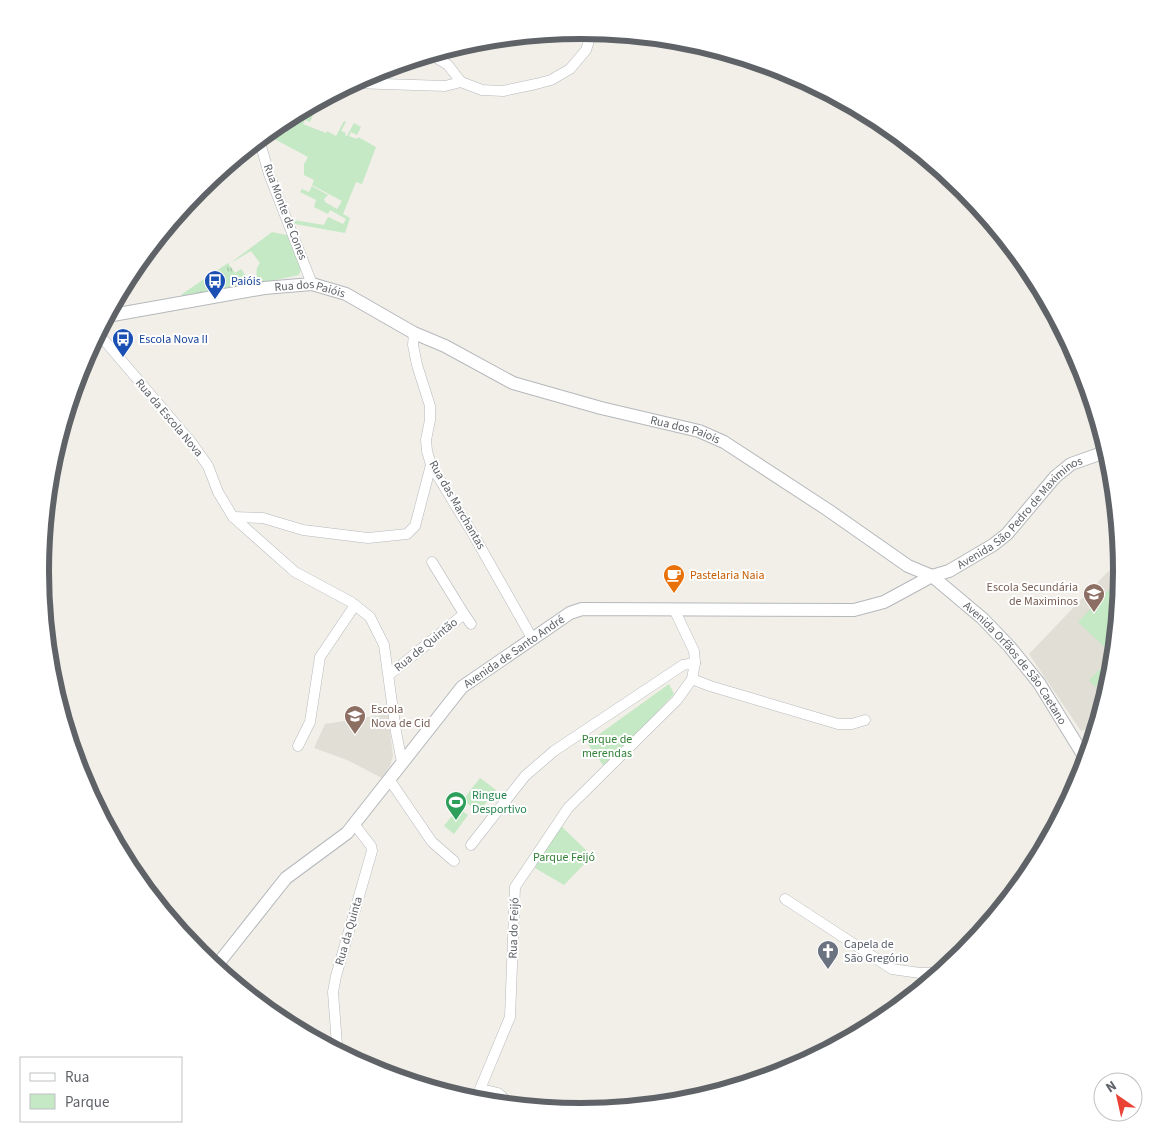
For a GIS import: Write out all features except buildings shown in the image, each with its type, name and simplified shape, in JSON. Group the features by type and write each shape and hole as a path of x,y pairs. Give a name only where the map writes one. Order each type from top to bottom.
{"street":[{"path":"438,59 448,64 461,82 482,90 502,91 551,80 570,69 586,50 589,39"},
{"path":"368,84 445,86 461,82"},
{"name":"Rua Monte de Cones","path":"261,146 269,174 312,284"},
{"name":"Rua dos Paióis","path":"116,314 264,288 312,284 346,294 414,333"},
{"name":"Rua das Marchantas","path":"414,333 413,345 417,364 430,406 430,420 426,440 427,451 432,465 532,638"},
{"name":"Rua dos Paiois","path":"414,333 445,346 513,382 601,408 699,431 724,442 828,510 908,566 932,576"},
{"name":"Rua da Escola Nova","path":"103,339 208,466 218,492 233,517 295,572 329,589 370,617 384,645 402,762"},
{"name":"Avenida São Pedro de Maximinos","path":"932,576 948,571 993,545 1007,534 1055,477 1071,464 1101,454"},
{"path":"233,517 263,518 304,530 368,538 407,534 415,526 432,465"},
{"name":"Rua de Quintão","path":"432,562 471,624"},
{"name":"Avenida de Santo André","path":"220,961 286,878 347,833 462,687 570,612 582,609 854,610 884,602 932,576"},
{"name":"Avenida Orfãos de São Caetano","path":"932,576 982,618 1009,646 1039,683 1081,753"},
{"path":"298,746 310,722 320,657 355,605"},
{"name":"Rua do Feijó","path":"479,1093 510,1017 515,887 568,808 677,700 692,679 695,664 694,651 674,609"},
{"name":"Rua de Quintão","path":"389,675 464,614"},
{"path":"471,845 525,776 554,750 683,665 695,664"},
{"path":"692,679 838,724 852,724 865,720"},
{"path":"389,779 432,842 454,861"},
{"name":"Rua da Quinta","path":"337,1043 333,992 372,851 371,846 354,824"},
{"path":"785,899 892,969 930,973"},
{"path":"481,1089 498,1093 503,1097"}],"shaded area":[{"name":"Escola Secundária de Maximinos","path":"1114,565 1113,606 1104,675 1090,728 1081,731 1029,654"},
{"name":"Escola Nova de Cid","path":"388,714 393,756 390,766 382,778 347,760 314,748 325,724"}],"green space":[{"path":"316,110 310,122 305,120 303,124 326,133 327,131 336,136 344,121 346,122 341,131 346,133 345,135 347,136 354,123 361,127 357,135 351,132 349,136 357,139 358,137 376,147 362,184 356,182 343,214 350,218 345,233 295,224 293,220 324,225 328,217 343,224 346,219 330,210 328,214 314,207 316,200 300,192 302,189 309,192 312,186 328,195 324,199 325,202 337,209 342,201 312,185 314,180 304,175 304,164 308,157 272,138"},
{"path":"272,232 287,235 301,269 299,275 262,283 257,279 256,272 260,263 251,251 229,264"},
{"path":"228,263 235,273 241,269 249,280 245,285 181,297 182,294"},
{"path":"1114,585 1108,650 1078,622"},
{"path":"1102,667 1105,669 1103,679 1095,687 1089,680"},
{"name":"Parque de merendas","path":"669,684 674,694 605,768 587,743"},
{"path":"480,778 496,790 479,812 463,800"},
{"name":"Ringue Desportivo","path":"458,808 468,815 454,834 444,826"},
{"name":"Parque Feijó","path":"559,824 592,856 564,885 535,868"}],"place":[{"name":"Paióis","path":"215,300"},
{"name":"Escola Nova II","path":"123,358"},
{"name":"Pastelaria Naia","path":"674,594"},
{"name":"Escola Secundária de Maximinos","path":"1094,613"},
{"name":"Escola Nova de Cid","path":"355,735"},
{"name":"Ringue Desportivo","path":"456,821"},
{"name":"Capela de São Gregório","path":"828,970"}]}
